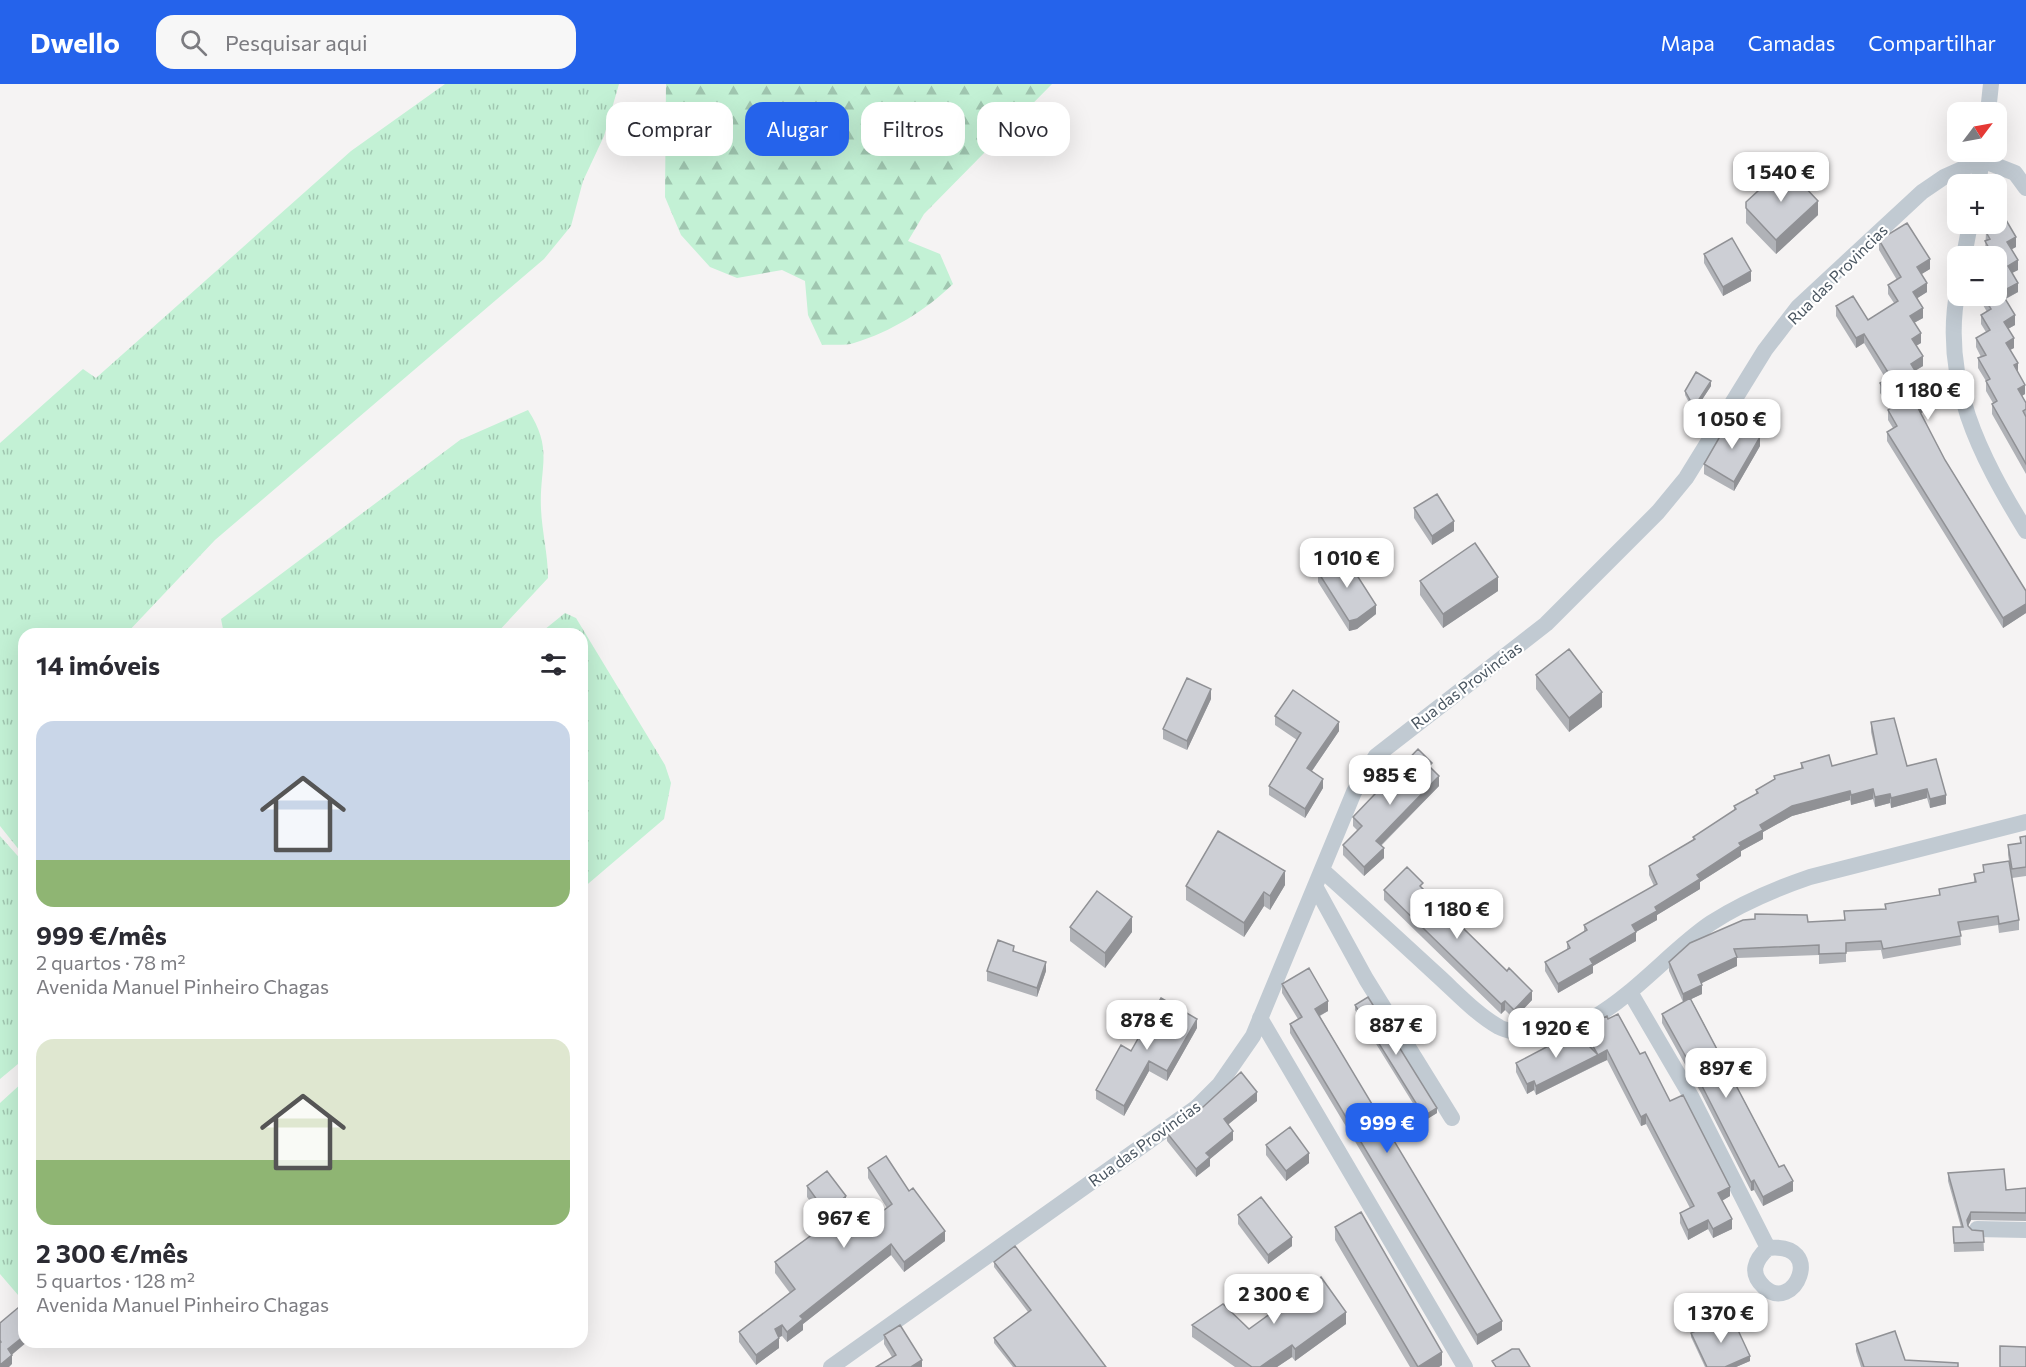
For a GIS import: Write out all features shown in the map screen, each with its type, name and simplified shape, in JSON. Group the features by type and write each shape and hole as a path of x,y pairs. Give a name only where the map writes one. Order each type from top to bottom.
{"street":[{"path":"1989,102 1991,84"},
{"name":"Rua das Provincias","path":"831,1367 1197,1107 1219,1085 1245,1050 1354,792 1376,756 1546,624 1658,512 1686,478 1765,351 1798,308 1922,192 1972,162"},
{"path":"1994,162 2015,173 2026,188"},
{"path":"1957,306 1954,345 1959,386 1968,422 1983,458 2026,531"},
{"path":"1322,870 1470,1005 1500,1028 1534,1036 1564,1032 1630,992 1684,943 1710,924 1777,888 1821,874 2026,822"},
{"path":"1315,885 1366,979 1452,1118"},
{"path":"1630,992 1692,1098 1768,1248"},
{"path":"1260,1018 1465,1367"},
{"path":"1977,1229 2026,1230"}],"green space":[{"path":"445,84 619,84 614,102 606,102 606,129 583,181 571,226 544,259 215,540 132,628 18,628 18,848 0,826 0,443 83,369 96,378 351,151"},
{"path":"666,84 1052,84 1034,102 977,102 977,156 981,156 924,214 908,241 940,254 953,284 920,311 894,326 868,338 843,345 822,345 808,315 805,281 782,270 737,278 710,267 681,235 665,197 665,156 733,156 733,102 666,102"},
{"path":"528,410 541,436 544,459 541,509 548,578 502,628 223,628 221,619 460,440"},
{"path":"565,613 576,618 582,628 546,628"},
{"path":"588,638 665,765 671,783 664,819 588,884"},
{"path":"0,836 18,856 18,1064 0,1079"},
{"path":"18,1086 18,1295 0,1274 0,1103"}],"building":[{"path":"1785,166 1818,201 1776,240 1746,208 1746,202"},
{"path":"2007,222 2016,237 2007,242 2018,260 2008,266 2018,283 2007,289 2007,246 1988,246 1985,241 1990,239 1987,234 2007,234"},
{"path":"1907,223 1930,259 1917,267 1927,283 1913,292 1923,308 1910,316 1921,333 1912,339 1923,356 1911,364 1925,387 1919,390 1926,401 1917,406 1945,460 2026,591 2026,604 2003,618 1887,432 1897,426 1888,410 1894,406 1880,383 1891,377 1864,334 1856,338 1836,306 1853,296 1868,320 1898,301 1888,285 1901,277 1879,240"},
{"path":"1732,238 1751,271 1723,287 1704,254"},
{"path":"2007,302 2015,315 2004,322 2014,338 2006,343 2018,363 2014,365 2025,385 2018,389 2026,403 2026,409 2023,411 2026,417 2026,464 1992,404 1997,401 1986,381 1990,379 1978,358 1986,355 1976,338 1990,330 1981,315 1991,309 1989,306 2007,306"},
{"path":"1696,372 1711,381 1694,407 1685,391"},
{"path":"1730,419 1760,437 1734,482 1704,464"},
{"path":"1437,494 1454,521 1432,536 1414,508"},
{"path":"1475,543 1498,577 1443,614 1420,581"},
{"path":"1344,555 1376,605 1357,619 1349,621 1318,572"},
{"path":"1569,649 1602,692 1569,718 1536,675"},
{"path":"1187,678 1211,689 1187,741 1163,729"},
{"path":"1293,690 1339,722 1307,768 1323,779 1305,809 1269,786 1301,733 1275,716"},
{"path":"1894,718 1907,766 1936,759 1946,795 1930,799 1927,789 1891,798 1890,794 1875,797 1873,789 1851,795 1850,791 1792,806 1760,825 1763,830 1739,843 1741,846 1697,875 1700,879 1655,907 1657,911 1632,925 1636,932 1590,959 1593,964 1558,984 1545,962 1570,948 1567,942 1587,930 1584,925 1657,884 1649,866 1695,839 1693,837 1736,809 1734,806 1758,793 1756,790 1775,779 1774,776 1803,768 1801,763 1829,755 1832,766 1877,754 1871,722"},
{"path":"1418,749 1432,763 1429,766 1439,776 1376,841 1384,848 1364,867 1343,845 1362,826 1353,817"},
{"path":"1218,831 1285,871 1270,896 1264,892 1244,923 1186,886"},
{"path":"2026,836 2026,867 2012,869 2008,845 2021,843 2020,837"},
{"path":"2009,861 2019,920 1999,924 1998,916 1958,922 1961,936 1883,949 1881,941 1846,943 1846,953 1819,954 1819,945 1734,949 1737,957 1698,975 1702,985 1683,994 1669,962 1690,943 1743,920 1755,919 1755,914 1807,915 1808,922 1845,920 1844,911 1886,909 1885,904 1940,895 1939,889 1976,882 1974,874 1984,872 1983,865"},
{"path":"1407,867 1423,883 1420,886 1507,971 1509,968 1532,991 1514,1010 1505,1001 1501,1004 1384,890"},
{"path":"1097,891 1132,917 1105,953 1070,927"},
{"path":"998,940 1014,946 1013,951 1046,962 1037,988 987,971"},
{"path":"1309,968 1328,1001 1315,1009 1502,1321 1477,1335 1290,1024 1302,1017 1282,984"},
{"path":"1368,997 1437,1108 1424,1116 1355,1005"},
{"path":"1161,998 1197,1019 1167,1071 1149,1061 1124,1106 1096,1090 1121,1045 1131,1051"},
{"path":"1690,998 1779,1167 1784,1165 1793,1181 1763,1197 1754,1180 1751,1182 1662,1014"},
{"path":"1618,1014 1640,1054 1645,1052 1670,1101 1683,1095 1730,1187 1718,1193 1732,1219 1713,1229 1708,1220 1688,1230 1680,1213 1694,1206 1646,1114 1641,1117 1607,1050 1598,1055 1583,1028 1607,1016 1608,1019"},
{"path":"1575,1032 1598,1055 1536,1086 1534,1081 1527,1084 1516,1063"},
{"path":"1241,1072 1257,1092 1224,1119 1233,1131 1206,1153 1210,1157 1196,1169 1167,1133 1203,1107"},
{"path":"1290,1127 1309,1153 1286,1171 1266,1145"},
{"path":"886,1156 909,1191 913,1188 945,1231 904,1262 891,1244 800,1316 803,1319 787,1332 782,1325 775,1329 779,1338 756,1355 739,1332 795,1289 775,1262 817,1231 813,1226 828,1215 807,1186 827,1171 846,1196 840,1201 860,1228 892,1204 868,1168"},
{"path":"2004,1169 2006,1190 2026,1188 2026,1213 1971,1212 1967,1220 1968,1226 1972,1230 1983,1231 1984,1242 1954,1243 1953,1227 1963,1227 1948,1173"},
{"path":"1261,1197 1292,1237 1268,1255 1238,1215"},
{"path":"1361,1212 1442,1352 1418,1367 1335,1227"},
{"path":"1015,1246 1106,1367 1016,1367 994,1338 1031,1310 994,1262"},
{"path":"1321,1277 1346,1312 1295,1349 1292,1345 1260,1367 1252,1367 1192,1325 1223,1304 1249,1329"},
{"path":"18,1308 18,1341 8,1349 12,1355 0,1365 1,1342 0,1323"},
{"path":"1731,1315 1750,1356 1725,1367 1707,1367 1691,1333"},
{"path":"900,1325 922,1360 911,1367 876,1367 896,1355 884,1335"},
{"path":"1895,1331 1905,1360 1958,1363 1958,1367 1864,1367 1856,1344"},
{"path":"2000,1346 2026,1347 2026,1367 2000,1367"},
{"path":"1512,1349 1519,1349 1530,1367 1496,1367 1492,1361"}]}
